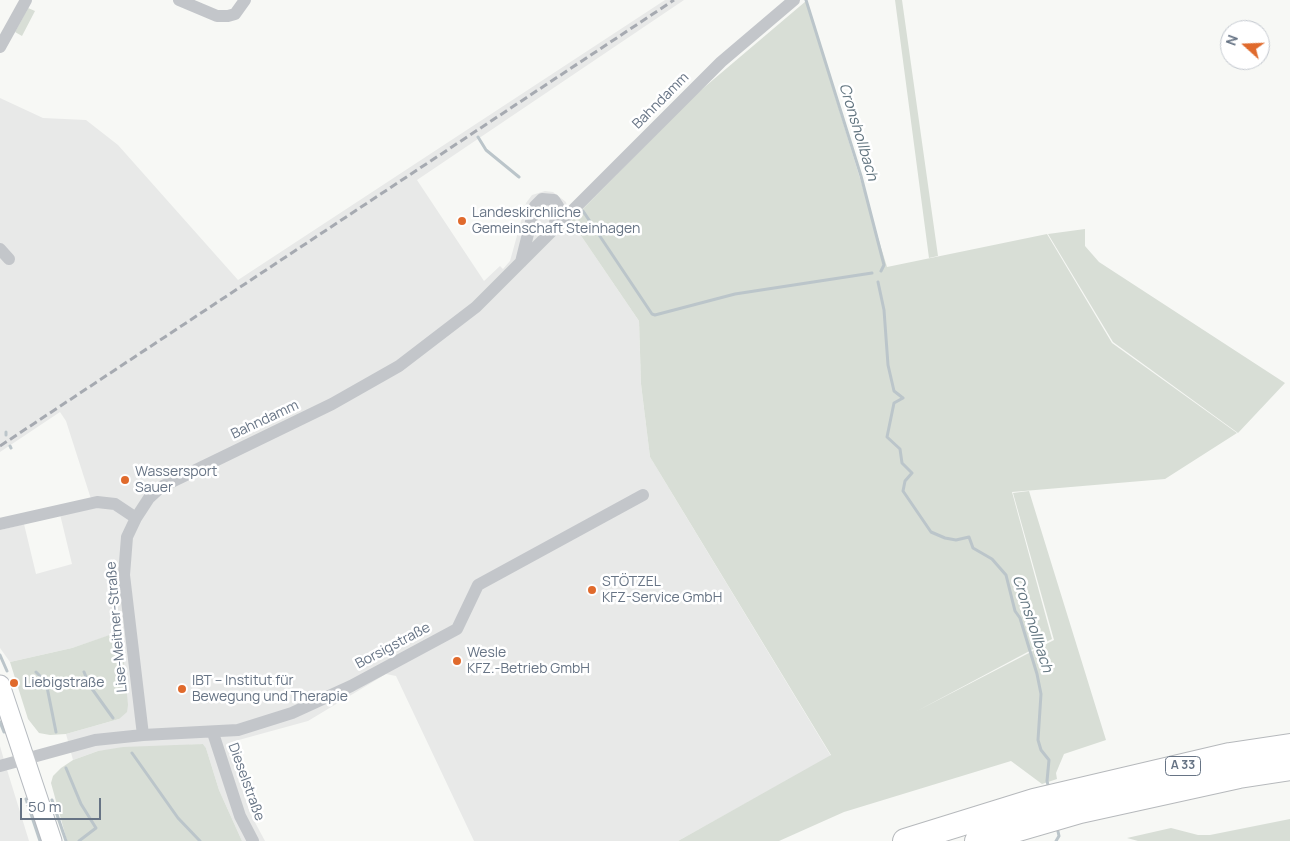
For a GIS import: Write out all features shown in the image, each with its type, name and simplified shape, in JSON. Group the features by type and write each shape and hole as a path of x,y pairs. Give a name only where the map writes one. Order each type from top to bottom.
{"highway":[{"name":"A 33","path":"905,841 1037,812 1230,755 1290,746"},
{"name":"A 33","path":"1078,801 1290,768"},
{"name":"A 33","path":"977,841 1037,812"}],"main road":[{"path":"0,685 26,758 52,841"}],"street":[{"path":"0,47 26,0"},
{"path":"179,0 217,16 228,16 235,14 245,0"},
{"name":"Bahndamm","path":"136,518 149,498 161,487 332,404 399,366 476,307 721,62 794,0"},
{"path":"521,262 535,206 542,199 554,200 558,206 554,229"},
{"name":"Borsigstraße","path":"26,758 95,740 143,735 212,733 238,730 292,713 351,686 457,629 478,584 643,495"},
{"path":"0,524 97,502 115,504 136,518"},
{"name":"Lise-Meitner-Straße","path":"136,518 127,536 124,575 143,735"},
{"name":"Dieselstraße","path":"212,733 240,816 253,841"},
{"path":"0,766 26,758"}],"shaded area":[{"path":"665,0 684,0 417,180 484,281 500,266 503,269 510,261 526,203 532,195 545,191 553,192 566,202 571,221 639,321 641,384 650,457 831,756 678,841 474,841 396,676 386,674 308,721 235,741 232,746 233,762 250,813 265,841 242,841 219,790 206,748 203,744 98,751 73,760 66,734 119,719 120,632 72,648 10,662 0,648 0,530 24,524 36,574 72,564 58,506 91,499 66,421 60,412 0,452 0,98 43,118 86,120 118,145 238,280"},
{"path":"895,0 902,0 938,256 929,258"},
{"path":"806,1 887,267 1047,234 1112,343 1237,433 1165,479 1012,492 1052,639 917,711 1054,640 1013,493 1029,491 1106,740 1064,754 1056,773 1057,779 1042,784 1011,761 844,812 779,841 678,841 831,755 650,457 641,384 639,321 571,221 694,96"},
{"path":"28,8 35,11 22,36 15,32"},
{"path":"1085,229 1085,246 1099,262 1285,383 1238,433 1113,342 1048,234"},
{"path":"121,631 128,705 127,712 119,719 66,734 50,735 39,733 28,719 10,662 72,648"},
{"path":"203,744 206,748 219,790 242,841 67,841 51,783 53,776 61,768 73,760 98,751 123,747"},
{"path":"0,746 4,760 29,841 0,841"},
{"path":"1290,819 1290,841 1138,841 1127,838 1171,828 1198,835 1210,835"}],"waterway":[{"name":"Cronshollbach","path":"806,0 861,176 884,265 881,271"},
{"path":"478,137 486,150 519,177"},
{"path":"583,211 652,314 655,315 735,294 872,273"},
{"name":"Cronshollbach","path":"878,282 884,310 888,365 894,391 903,398 894,403 887,437 900,449 902,463 912,473 905,481 903,491 931,532 956,540 969,537 973,548 992,559 1006,575 1015,611 1020,618 1037,674 1041,694 1038,740 1041,750 1049,760 1047,781 1049,789"},
{"path":"0,655 7,671"},
{"path":"36,672 46,682 56,732"},
{"path":"84,672 90,686 113,718"},
{"path":"0,722 4,732"},
{"path":"132,753 178,818 200,841"},
{"path":"66,768 81,804 96,828 79,841"},
{"path":"26,799 40,841"},
{"path":"52,800 66,841"},
{"name":"Cronshollbach","path":"1056,841 1059,836 1057,827"}],"railway":[{"path":"0,446 674,0"}],"place":[{"name":"Landeskirchliche Gemeinschaft Steinhagen","path":"462,221"},
{"name":"Wassersport Sauer","path":"125,480"},
{"name":"STÖTZEL KFZ-Service GmbH","path":"592,590"},
{"name":"Wesle KFZ.-Betrieb GmbH","path":"457,661"},
{"name":"Liebigstraße","path":"14,683"},
{"name":"IBT – Institut für Bewegung und Therapie","path":"182,689"}]}
